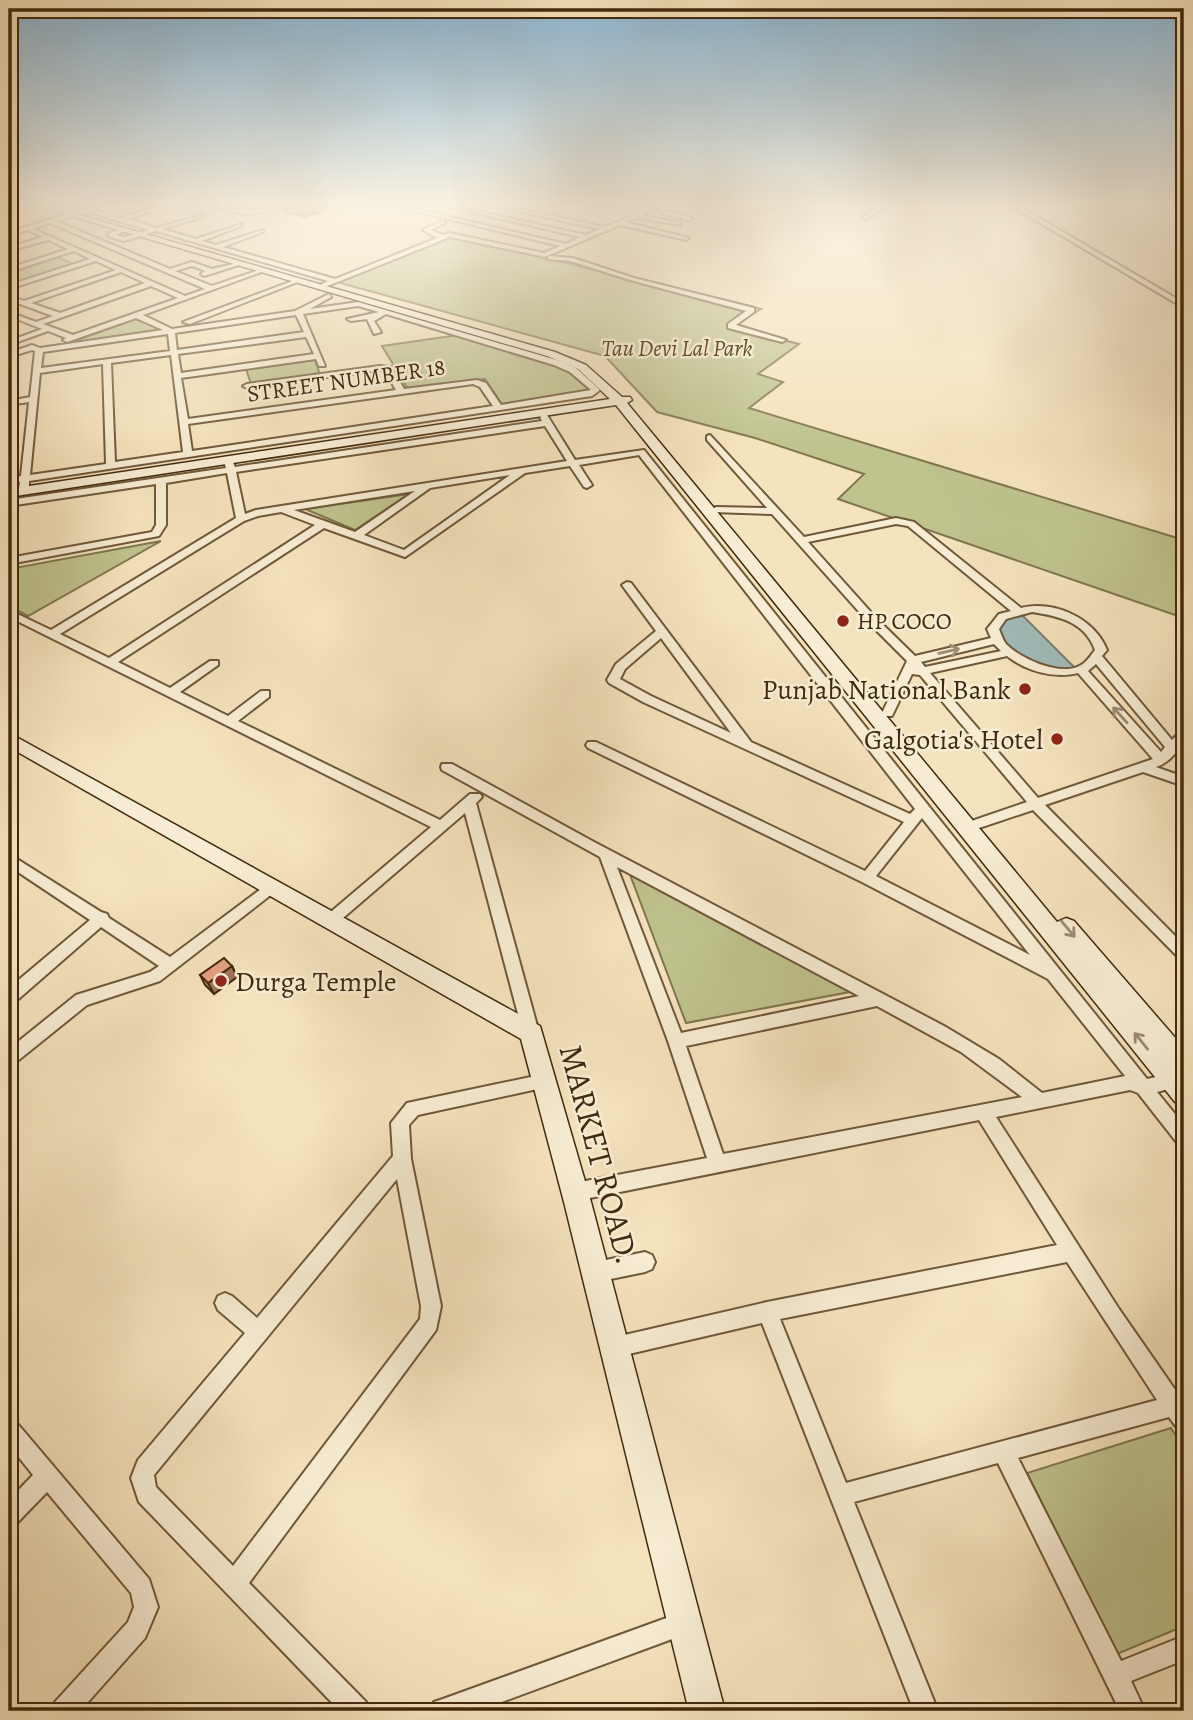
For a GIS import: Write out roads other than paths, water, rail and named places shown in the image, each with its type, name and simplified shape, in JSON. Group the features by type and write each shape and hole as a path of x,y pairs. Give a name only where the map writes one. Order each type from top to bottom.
{"street":[{"path":"24,303 78,285"},
{"path":"36,324 146,285"},
{"path":"157,285 184,298"},
{"path":"203,285 210,288"},
{"path":"9,355 73,338 218,285"},
{"path":"136,315 169,330 287,285"},
{"path":"299,285 358,304 563,358 593,374 622,401 888,713 972,825 1160,1064 1181,1075"},
{"path":"9,493 24,485 111,464 499,409 593,394 596,388 573,370 557,363 308,285"},
{"path":"320,287 324,285"},
{"path":"654,285 747,308 751,312 731,326 782,340"},
{"path":"1149,285 1184,306"},
{"path":"298,312 329,296"},
{"path":"9,298 61,316"},
{"path":"35,349 358,304"},
{"path":"351,319 385,311"},
{"path":"377,332 369,321 385,311"},
{"path":"298,312 327,375"},
{"path":"9,314 73,338"},
{"path":"9,343 48,329"},
{"path":"169,330 188,453"},
{"path":"35,349 63,334"},
{"path":"37,371 308,334"},
{"path":"24,485 37,371 35,349"},
{"path":"176,376 318,356"},
{"path":"107,362 111,464"},
{"path":"242,367 254,412"},
{"path":"247,386 385,368 402,393"},
{"name":"STREET NUMBER 18","path":"185,422 478,383 483,385 499,409"},
{"path":"9,403 34,400"},
{"path":"9,481 24,485 230,465 545,418 622,401"},
{"path":"622,401 649,451 917,811 1184,1139"},
{"path":"545,418 587,485"},
{"path":"710,438 911,665 923,673 1034,802 1184,954"},
{"path":"51,634 241,519 281,508 649,451"},
{"path":"649,451 929,783 972,825 1181,1075"},
{"path":"9,503 161,480 230,465"},
{"path":"230,465 241,519"},
{"path":"281,508 408,554 524,470"},
{"path":"9,561 155,534 161,526 161,480"},
{"path":"355,537 429,485"},
{"path":"716,510 774,512"},
{"path":"800,541 896,521 911,524 1017,610"},
{"path":"110,663 323,524"},
{"path":"627,585 747,745"},
{"path":"1017,610 1049,611 1080,622 1099,640 1101,650 1098,659 1080,669 1042,668 1007,653 995,640 993,630 996,622 1017,610"},
{"path":"9,613 441,826"},
{"path":"662,632 620,667 613,680 747,745 917,811"},
{"path":"888,713 911,665 995,640"},
{"path":"923,673 1007,653"},
{"path":"1098,659 1173,749"},
{"path":"171,693 214,663"},
{"path":"1080,669 1161,760"},
{"path":"229,721 265,694"},
{"path":"972,825 1034,802 1145,768 1161,760 1184,735"},
{"name":"MARKET ROAD.","path":"9,739 531,1033 616,1347 707,1711"},
{"path":"592,745 867,878 1052,974"},
{"path":"447,767 878,999 1003,1070 1040,1102"},
{"path":"1145,768 1184,782"},
{"path":"867,878 917,811 929,783"},
{"path":"331,919 469,802 488,790"},
{"path":"469,802 531,1033"},
{"path":"605,853 676,1041 719,1166"},
{"path":"9,859 171,966"},
{"path":"9,1058 82,1000 144,982 171,966 274,887"},
{"path":"9,997 102,918"},
{"path":"676,1041 878,999"},
{"path":"1137,1083 1160,1064"},
{"path":"575,1192 1181,1075"},
{"path":"234,1584 429,1323 431,1306 402,1159 400,1123 413,1108 545,1081"},
{"path":"841,1495 1003,1450 1181,1410 1070,1252 984,1113"},
{"path":"357,1711 147,1494 142,1478 146,1468 402,1159"},
{"path":"616,1347 767,1312 1070,1252"},
{"path":"596,1272 645,1262"},
{"path":"225,1303 258,1332"},
{"path":"767,1312 926,1711"},
{"path":"9,1429 141,1587 146,1607 137,1630 64,1711"},
{"path":"1003,1450 1133,1711"},
{"path":"9,1515 48,1476"},
{"path":"443,1711 486,1703 683,1623"},
{"path":"1115,1675 1184,1648"}],"water":[{"path":"1019,612 1075,668 1051,668 1032,663 998,637 1003,619"}],"place":[{"name":"HP COCO","path":"843,621"},
{"name":"Punjab National Bank","path":"1025,689"},
{"name":"Galgotia's Hotel","path":"1057,739"},
{"name":"Durga Temple","path":"221,981"}],"park label":[{"name":"Tau Devi Lal Park","path":"677,348"}]}
